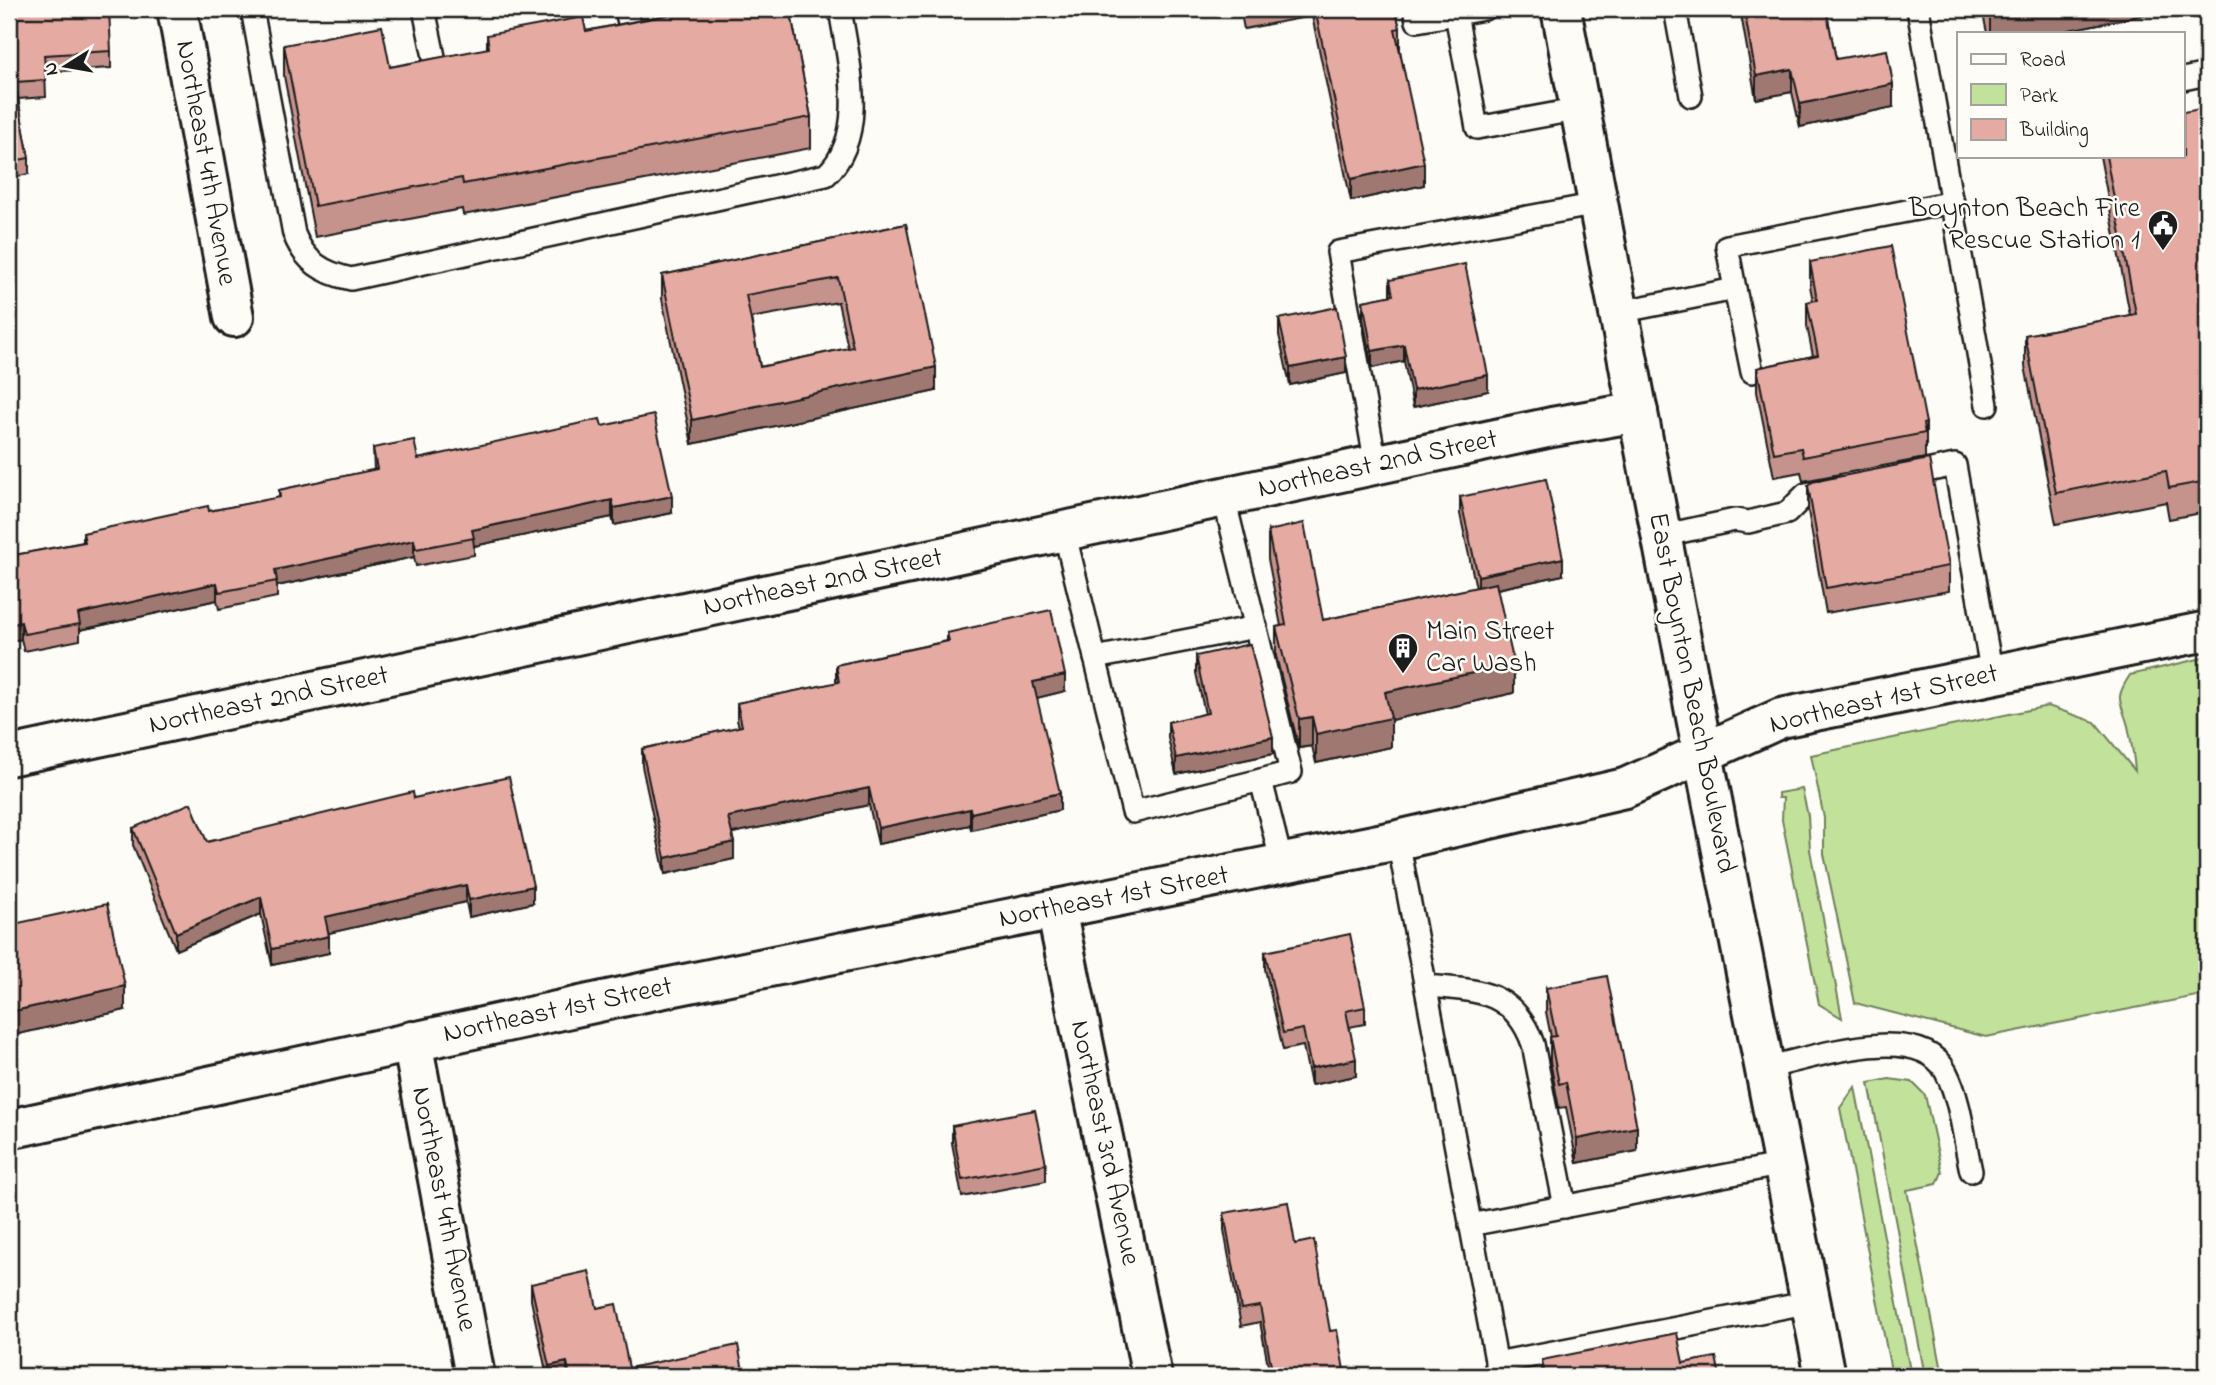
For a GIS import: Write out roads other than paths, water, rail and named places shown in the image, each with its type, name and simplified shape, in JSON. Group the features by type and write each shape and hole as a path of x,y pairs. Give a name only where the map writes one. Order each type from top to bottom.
{"street":[{"name":"Northeast 4th Avenue","path":"177,9 234,317"},
{"name":"East Boynton Beach Boulevard","path":"1561,9 1825,1376"},
{"name":"Northeast 2nd Street","path":"9,756 1376,465 1638,412"},
{"name":"Northeast 1st Street","path":"9,1129 412,1041 1398,840 1625,788 1781,718 2207,631"},
{"name":"Northeast 3rd Avenue","path":"1056,909 1152,1376"},
{"name":"Northeast 4th Avenue","path":"412,1041 475,1376"}],"lane":[{"path":"251,9 294,234 300,249 313,263 330,275 351,279 827,175 840,162 849,142 851,79 840,9"},
{"path":"424,9 438,76"},
{"path":"626,9 632,37"},
{"path":"1415,9 1417,21 1485,9"},
{"path":"1675,9 1691,96"},
{"path":"1918,9 1950,130 1953,202 1987,405"},
{"path":"1456,14 1477,128 1580,109"},
{"path":"2184,79 2207,74"},
{"path":"1752,372 1727,246 1953,202"},
{"path":"1376,465 1338,252 1598,204"},
{"path":"1619,312 1735,289"},
{"path":"1887,479 1955,466 1992,675"},
{"path":"1661,536 1735,520 1748,522 1787,513 1806,494 1860,484"},
{"path":"1064,531 1133,811 1291,772 1224,498"},
{"path":"1096,658 1255,627"},
{"path":"1261,780 1282,864"},
{"path":"1398,840 1497,1369 1811,1302"},
{"path":"1426,986 1470,990 1494,997 1515,1009 1525,1021 1533,1044 1565,1207"},
{"path":"1764,1068 1865,1047 1895,1043 1917,1047 1934,1057 1950,1080 1971,1171"},
{"path":"1470,1225 1784,1164"}],"place":[{"name":"Boynton Beach Fire Rescue Station 1","path":"2163,252"},
{"name":"Main Street Car Wash","path":"1403,675"}]}
